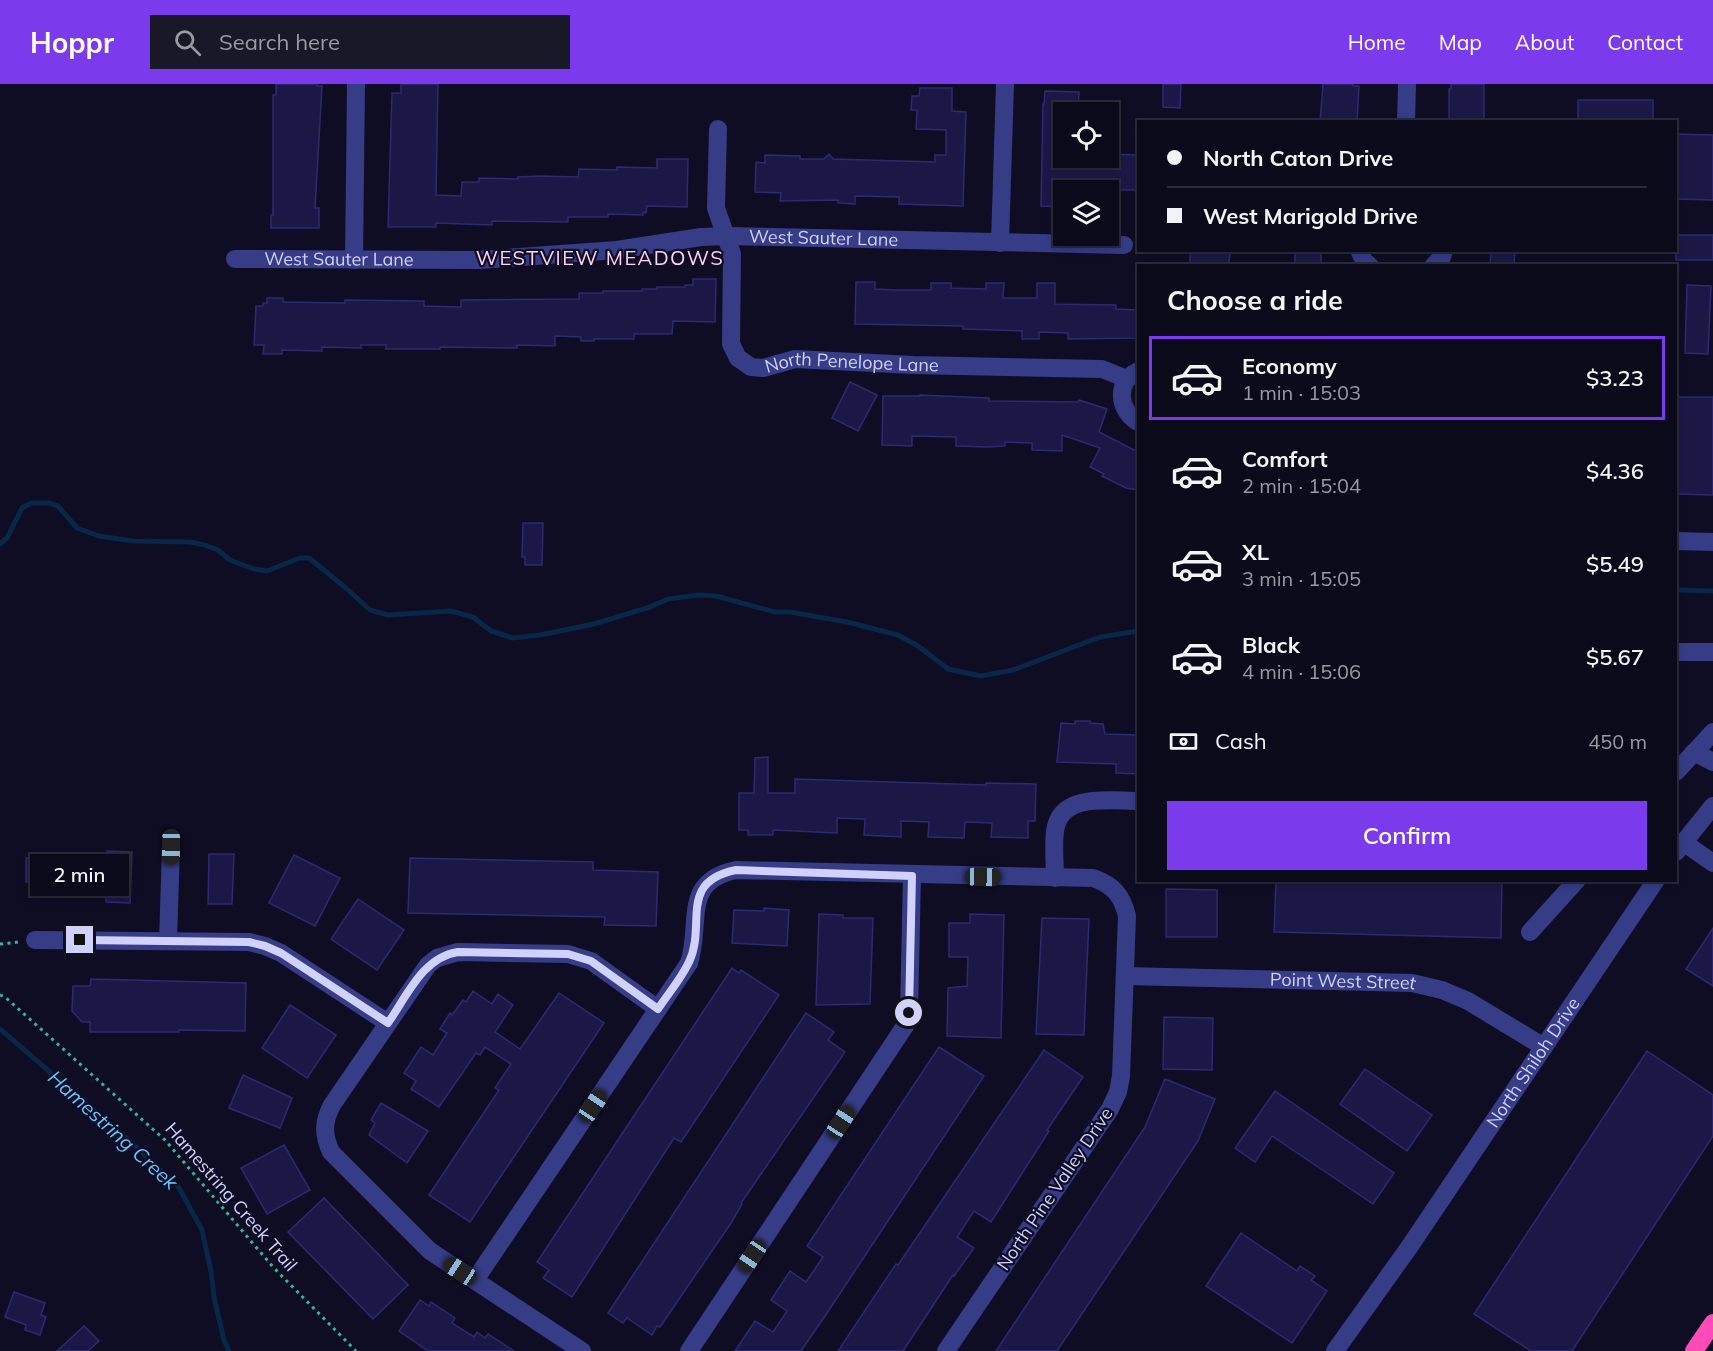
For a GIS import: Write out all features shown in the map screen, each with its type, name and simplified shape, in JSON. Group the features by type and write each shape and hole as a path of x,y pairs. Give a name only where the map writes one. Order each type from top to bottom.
{"highway":[{"path":"1694,1351 1713,1323"}],"street":[{"path":"354,260 356,84"},
{"path":"1000,243 1005,84"},
{"path":"1406,120 1407,84"},
{"name":"North Penelope Lane","path":"718,129 716,208 732,254 731,344 738,358 751,367 763,368 795,359 913,365 1102,369 1133,375 1121,396 1126,412 1137,421"},
{"name":"West Sauter Lane","path":"235,259 479,260 617,250 701,237 726,236 1124,245"},
{"path":"1435,264 1443,252"},
{"path":"1677,541 1713,542"},
{"path":"1677,652 1713,652"},
{"path":"1677,771 1713,732"},
{"path":"1694,752 1713,762"},
{"path":"1055,878 1056,829 1062,814 1068,808 1087,802 1137,801"},
{"path":"1713,806 1679,847 1713,864"},
{"path":"168,940 171,847"},
{"name":"North Pine Valley Drive","path":"475,1280 689,963 694,949 696,904 702,889 717,876 736,870 912,876 1093,878 1106,882 1117,891 1124,903 1127,916 1121,1076 1118,1092 1110,1109 945,1351"},
{"path":"689,1351 905,1026 909,1013 912,876"},
{"path":"1530,932 1575,882"},
{"name":"North Shiloh Drive","path":"1335,1351 1352,1324 1410,1246 1655,882"},
{"path":"35,940 249,942 281,953 388,1023"},
{"path":"582,1351 430,1251 331,1152 325,1132 325,1121 332,1105 428,965 447,953 580,956 591,961 658,1009"},
{"name":"Point West Street","path":"1125,976 1412,983 1442,990 1468,1001 1544,1047"}],"path":[{"name":"Hamestring Creek Trail","path":"0,995 165,1140 273,1268 356,1351"}],"building":[{"path":"276,84 322,86 315,208 319,208 319,228 271,228 271,215 273,215 273,95 276,95"},
{"path":"401,84 438,84 436,195 461,196 462,182 479,182 479,178 578,177 579,169 657,168 657,159 688,159 687,207 647,206 646,213 643,212 643,215 608,214 608,217 568,217 568,222 492,221 492,225 436,223 436,227 388,227 392,93 401,93"},
{"path":"1163,84 1181,84 1180,108 1163,107"},
{"path":"1323,84 1359,86 1357,120 1320,120"},
{"path":"1451,84 1484,84 1484,120 1449,120 1449,89 1451,89"},
{"path":"920,88 952,88 952,111 966,112 963,206 899,204 899,197 855,196 855,204 838,203 838,200 780,201 781,193 755,192 756,162 765,163 765,155 824,159 829,154 833,159 935,162 935,155 946,155 946,130 916,129 917,110 911,110 912,96 919,96"},
{"path":"1045,91 1079,92 1078,102 1053,102 1053,168 1119,168 1119,154 1137,155 1137,190 1119,190 1119,180 1053,180 1053,207 1041,206"},
{"path":"1578,100 1653,100 1653,120 1578,120"},
{"path":"1677,134 1713,135 1713,200 1677,199"},
{"path":"1677,235 1713,235 1713,260 1676,260"},
{"path":"1191,252 1231,252 1228,264 1189,264"},
{"path":"1295,252 1321,252 1321,264 1295,264"},
{"path":"1491,252 1515,252 1514,264 1490,264"},
{"path":"693,279 716,279 715,322 673,321 672,334 634,334 634,339 594,339 594,341 581,341 581,337 555,336 555,346 517,345 517,348 386,349 386,345 361,345 361,348 322,347 322,351 282,350 282,354 263,354 264,345 254,345 256,306 263,306 263,303 267,303 267,298 283,298 283,302 424,301 424,306 461,307 461,300 579,299 579,293 685,287 685,285 693,285"},
{"path":"856,282 875,282 875,289 897,290 931,290 931,283 951,283 951,288 986,289 986,283 1004,283 1003,298 1037,298 1037,283 1055,283 1055,304 1116,305 1116,309 1137,310 1137,338 1068,339 1068,333 1039,332 1039,339 1022,339 1022,331 963,329 963,326 855,324"},
{"path":"1687,285 1711,286 1708,354 1685,353"},
{"path":"850,382 877,395 858,431 832,418"},
{"path":"883,396 989,398 989,401 1078,402 1079,400 1107,409 1099,432 1137,451 1137,490 1126,488 1090,467 1100,448 1062,435 1062,451 1032,450 1032,443 1005,442 1005,446 987,447 956,446 956,437 912,436 912,446 882,445"},
{"path":"1677,397 1713,397 1713,495 1677,494"},
{"path":"523,523 543,523 542,565 525,565 525,557 522,557"},
{"path":"1075,721 1090,721 1090,723 1103,724 1105,734 1137,735 1137,774 1116,773 1116,764 1057,762 1061,723 1075,724"},
{"path":"768,757 768,793 795,793 795,779 986,785 986,783 1036,784 1035,821 1028,821 1028,838 991,837 992,823 965,822 964,838 928,837 929,822 901,821 901,837 864,835 865,819 837,818 837,833 773,830 773,835 748,835 748,830 739,830 739,793 754,793 755,758"},
{"path":"107,851 132,852 130,903 106,902"},
{"path":"209,854 234,854 232,904 208,904"},
{"path":"294,855 340,878 315,926 269,903"},
{"path":"75,857 76,881 26,882 26,858"},
{"path":"410,858 593,862 593,870 658,872 656,926 604,925 605,917 408,913"},
{"path":"1276,882 1502,882 1501,938 1274,932"},
{"path":"1166,889 1217,890 1217,937 1166,937"},
{"path":"358,899 404,930 377,970 331,939"},
{"path":"764,908 789,910 787,946 732,943 734,910 764,911"},
{"path":"819,914 843,915 843,918 873,918 870,1004 816,1005"},
{"path":"970,914 1004,915 1001,1038 947,1036 948,988 967,986 968,957 949,957 949,923 970,923"},
{"path":"1042,918 1089,919 1084,1035 1036,1034"},
{"path":"1713,928 1713,986 1686,969"},
{"path":"732,968 739,973 741,970 779,995 681,1142 674,1138 572,1297 543,1278 549,1270 537,1262"},
{"path":"91,979 246,983 245,1031 90,1032 90,1022 82,1022 72,1011 73,986 90,986"},
{"path":"473,991 492,1004 498,994 513,1005 495,1032 520,1049 559,993 604,1023 470,1222 429,1195 499,1090 495,1088 511,1064 485,1047 480,1055 476,1053 439,1107 411,1089 416,1081 404,1073 421,1047 433,1055 447,1033 440,1029 450,1013 452,1015 463,1000 466,1002"},
{"path":"290,1005 336,1035 307,1078 262,1048"},
{"path":"806,1013 834,1032 828,1040 845,1052 741,1203 731,1223 660,1327 657,1326 652,1335 627,1318 623,1323 608,1313"},
{"path":"1164,1017 1213,1018 1212,1070 1163,1069"},
{"path":"939,1047 984,1076 825,1316 801,1351 735,1351 755,1321 773,1332 787,1311 771,1300 790,1271 806,1282 823,1257 807,1246"},
{"path":"1044,1050 1083,1077 1047,1130 1049,1131 991,1222 974,1211 957,1237 974,1248 953,1275 903,1351 838,1351 896,1264 898,1265"},
{"path":"1647,1051 1713,1095 1713,1136 1572,1351 1531,1351 1474,1314"},
{"path":"1365,1069 1432,1115 1407,1151 1340,1104"},
{"path":"243,1075 292,1098 280,1128 229,1108"},
{"path":"1165,1079 1215,1099 1198,1141 1057,1351 996,1351 1145,1127"},
{"path":"1275,1091 1394,1173 1373,1204 1272,1136 1255,1162 1235,1148"},
{"path":"381,1103 428,1131 407,1163 369,1135 375,1123 371,1120"},
{"path":"284,1145 310,1190 267,1214 241,1168"},
{"path":"324,1198 408,1285 373,1319 288,1232"},
{"path":"1241,1233 1297,1271 1300,1266 1315,1276 1311,1280 1327,1291 1292,1343 1206,1286"},
{"path":"14,1292 45,1303 41,1315 46,1317 40,1335 25,1330 26,1325 5,1317"},
{"path":"420,1300 429,1306 431,1302 455,1318 452,1323 474,1337 477,1332 485,1338 488,1334 514,1351 428,1351 399,1331"},
{"path":"84,1326 99,1341 88,1351 57,1351"}],"waterway":[{"path":"0,544 7,538 22,508 31,503 49,503 58,506 77,528 99,536 133,541 190,542 205,545 218,550 230,560 254,569 267,571 300,558 309,558 370,610 388,615 451,611 473,617 491,631 513,638 594,624 650,607 668,599 699,595 716,596 775,612 790,612 847,622 898,635 918,646 948,669 981,676 1013,670 1100,637 1137,631"},
{"path":"1677,590 1713,591"},
{"name":"Hamestring Creek","path":"0,1029 131,1142 178,1186 202,1230 214,1297 224,1340 229,1351"}],"district":[{"name":"WESTVIEW MEADOWS","path":"600,258"}],"route":[{"path":"80,940 249,942 265,946 281,953 388,1023 428,965 447,953 458,952 580,956 591,961 658,1009 689,963 694,949 696,904 702,889 711,879 736,870 912,876 909,1013"}]}
